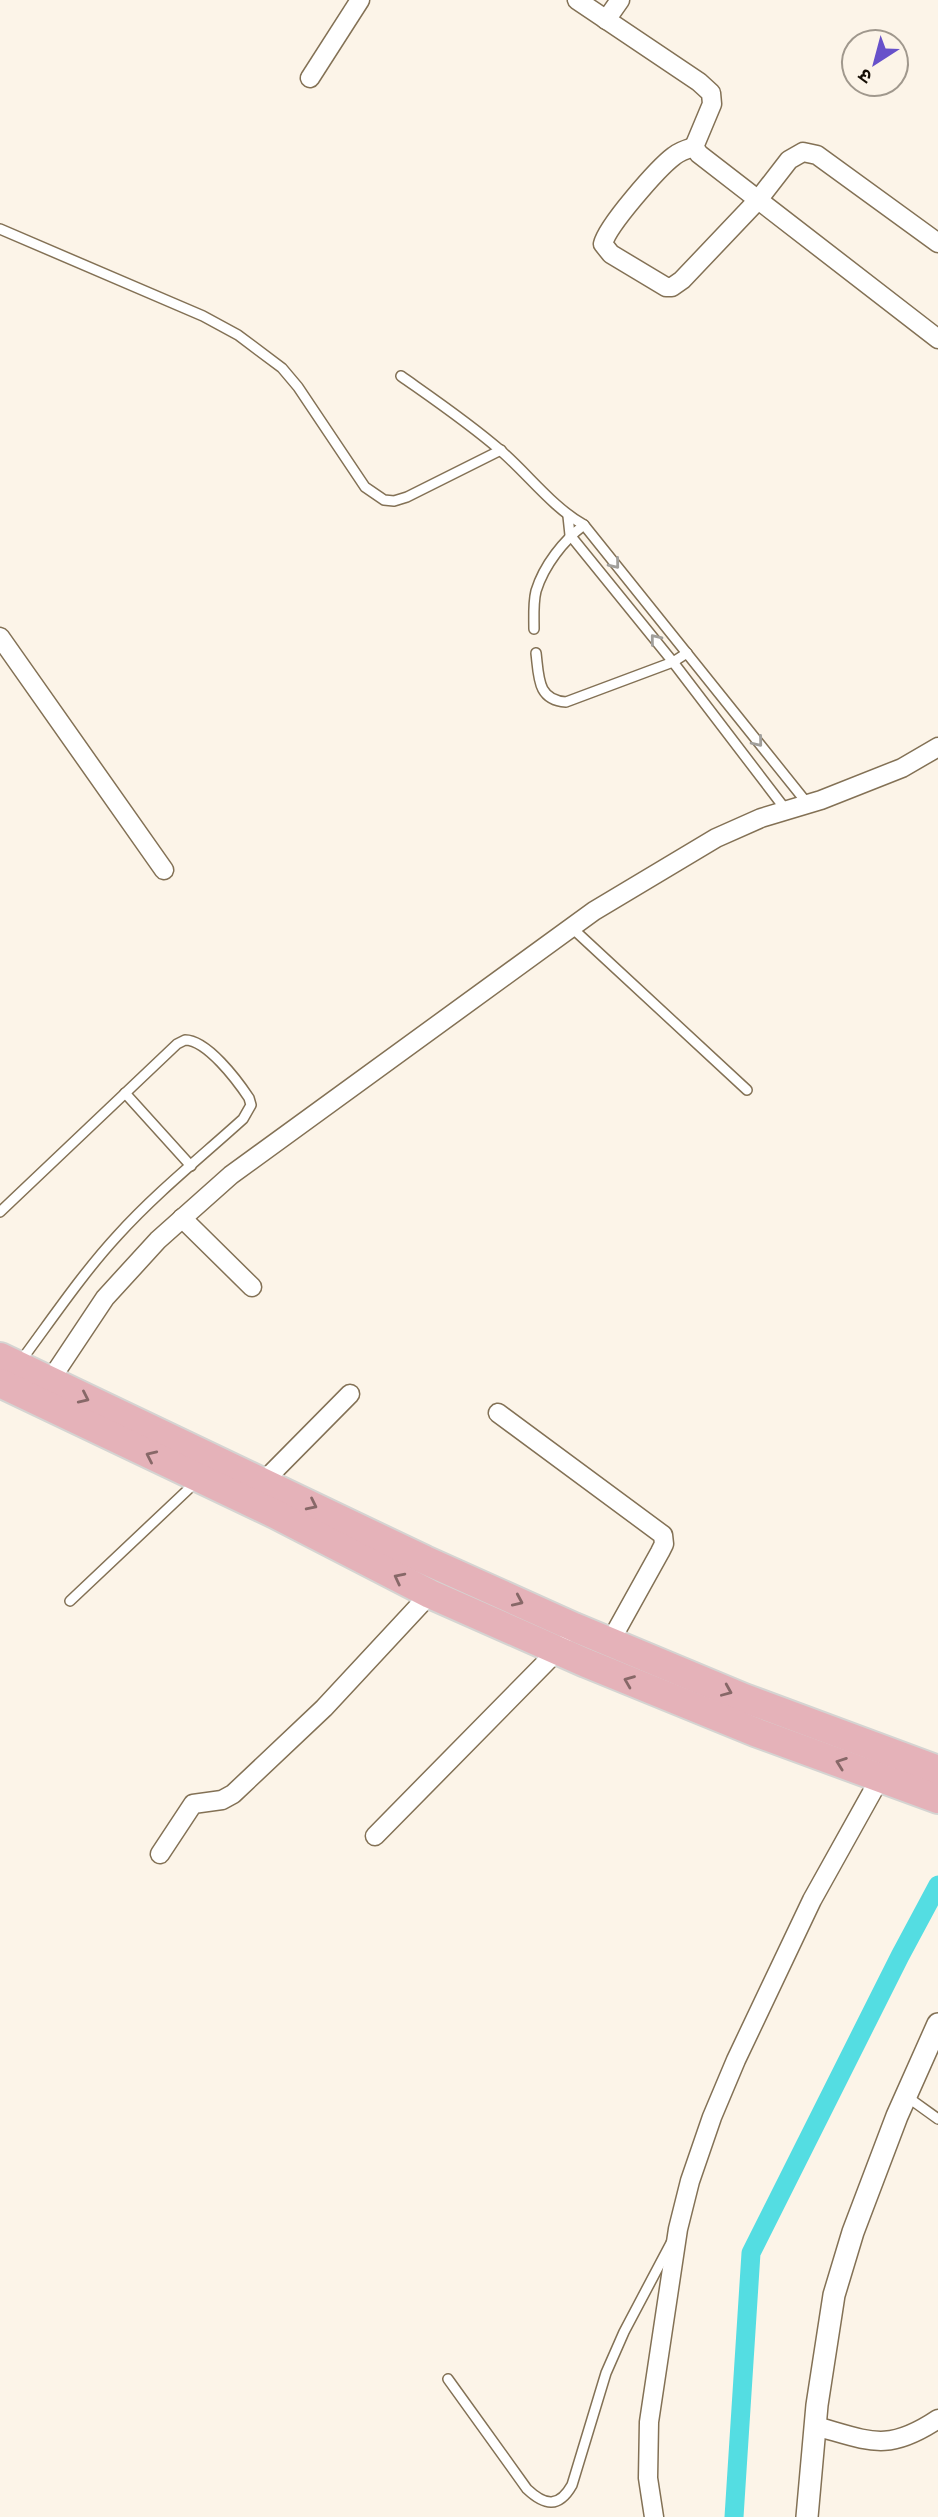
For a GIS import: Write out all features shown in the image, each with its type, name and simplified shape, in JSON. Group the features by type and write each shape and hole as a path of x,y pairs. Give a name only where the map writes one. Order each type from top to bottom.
{"main road":[{"path":"6,1369 42,1392 199,1479 430,1594 567,1639 610,1642 935,1777"},
{"path":"42,1392 263,1482 425,1560 567,1639 755,1732 880,1778 935,1777"}],"street":[{"path":"310,78 360,0"},
{"path":"577,0 699,82 711,93 712,104 694,147 677,153 663,166 609,230 604,244 611,254 660,285 672,288 758,200 789,160 803,152 817,155 938,243"},
{"path":"606,19 620,0"},
{"path":"694,147 704,159 938,340"},
{"path":"0,637 164,870"},
{"path":"42,1392 105,1298 182,1218 231,1175 571,927 716,838 902,768 938,747"},
{"path":"182,1218 252,1287"},
{"path":"263,1482 350,1394"},
{"path":"498,1413 663,1535 664,1544 610,1642"},
{"path":"160,1854 193,1804 222,1800 233,1794 315,1717 430,1594"},
{"path":"375,1836 567,1639"},
{"path":"654,2517 647,2465 649,2422 678,2229 690,2181 712,2117 736,2060 812,1900 880,1778"},
{"path":"807,2517 815,2426 834,2295 853,2232 906,2096 938,2024"},
{"path":"815,2426 884,2443 913,2435 938,2419"}],"lane":[{"path":"0,229 203,316 264,353 282,368 298,387 365,487 384,500 394,501 407,497 501,450"},
{"path":"401,376 460,416 501,450 568,516 584,525 807,803"},
{"path":"568,516 570,535 673,662 786,810"},
{"path":"534,629 536,591 547,567 570,535 584,525"},
{"path":"536,653 543,693 551,699 566,702 673,662 687,653"},
{"path":"571,927 747,1090"},
{"path":"0,1212 177,1044 185,1040 200,1044 244,1090 251,1105 243,1119 143,1209 99,1257 6,1369"},
{"path":"125,1093 191,1166"},
{"path":"70,1601 199,1479"},
{"path":"906,2096 938,2119"},
{"path":"448,2379 527,2489 545,2502 552,2503 561,2499 572,2484 606,2373 624,2332 678,2229"}],"waterway":[{"path":"734,2517 751,2253 938,1885"}]}
